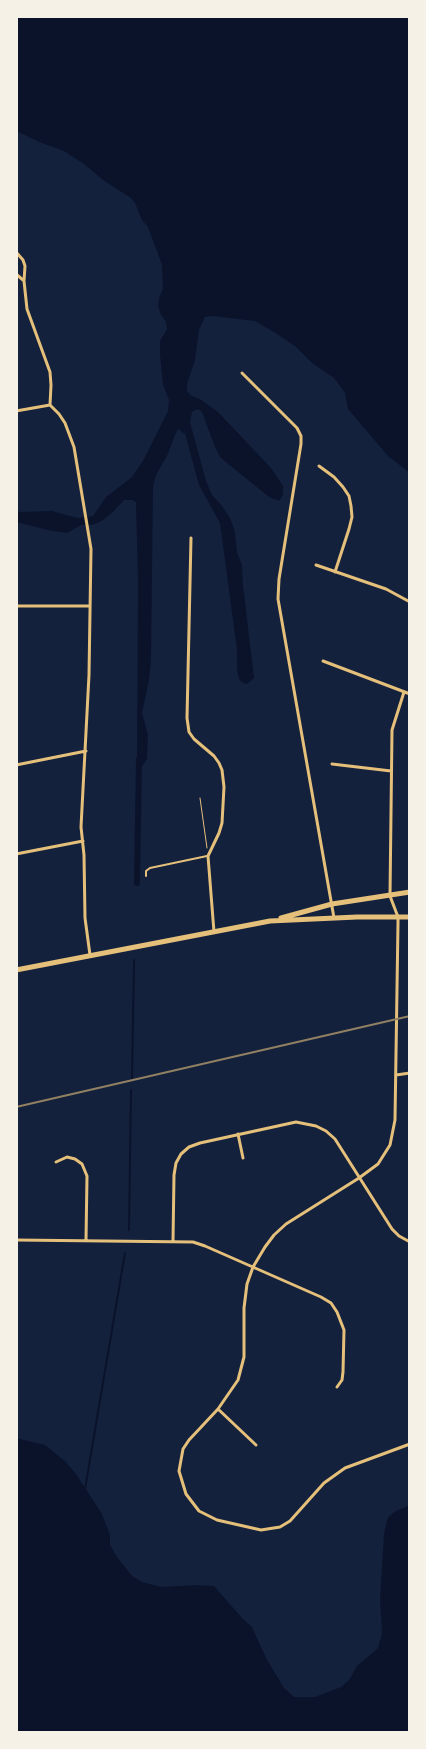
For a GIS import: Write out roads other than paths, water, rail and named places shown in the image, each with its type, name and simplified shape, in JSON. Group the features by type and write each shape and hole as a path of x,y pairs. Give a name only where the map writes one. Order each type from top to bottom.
{"main road":[{"path":"16,970 270,921 332,904 410,892"},
{"path":"270,921 410,917"}],"street":[{"path":"16,252 23,260 28,309 50,372 52,386 50,405"},
{"path":"16,274 24,281"},
{"path":"242,372 297,428 301,436 302,444 279,579 278,599 334,918"},
{"path":"16,412 50,405"},
{"path":"50,405 65,423 74,447 86,517 92,570 89,606 86,751 81,827 84,855 85,918 90,956"},
{"path":"319,466 334,477 343,487 349,496 351,506 352,516 349,529 335,572"},
{"path":"191,538 186,718 194,739 214,756 220,764 224,787 222,823 208,856 214,932"},
{"path":"316,565 386,590 410,602"},
{"path":"16,606 89,606"},
{"path":"324,661 410,694"},
{"path":"404,692 392,730 390,896 398,917 396,1120 390,1145 378,1164 286,1224 274,1235 253,1267 245,1297 242,1369 232,1391 218,1409 196,1431 183,1449 179,1471 191,1503 208,1517 261,1530 280,1527 294,1517 324,1483 345,1468 410,1444"},
{"path":"16,765 86,751"},
{"path":"332,764 391,771"},
{"path":"16,854 83,841"},
{"path":"396,1075 410,1073"},
{"path":"173,1241 174,1175 176,1163 181,1154 189,1147 200,1142 296,1122 316,1126 326,1131 335,1139 392,1229 399,1236 410,1242"},
{"path":"238,1134 243,1158"},
{"path":"56,1162 67,1157 75,1159 82,1164 87,1176 86,1240"},
{"path":"16,1240 193,1242 321,1297 331,1303 342,1321 344,1342 343,1372 342,1380 337,1387"},
{"path":"218,1409 256,1445"}],"lane":[{"path":"146,876 146,871 150,868 208,856"}],"water":[{"path":"16,16 410,16 410,473 388,456 348,409 345,393 334,378 312,363 295,346 255,321 212,316 205,317 199,330 195,360 187,384 187,391 218,412 271,468 283,486 283,495 279,501 269,497 220,457 202,412 198,409 192,412 190,422 206,481 212,495 230,518 235,532 237,552 242,565 254,678 247,684 239,679 237,670 237,650 220,523 199,485 185,434 178,429 167,456 156,475 153,487 151,660 142,713 148,735 147,759 142,766 139,766 137,763 138,583 136,502 124,500 100,522 92,525 81,525 67,533 16,522 16,512 52,511 78,518 93,516 106,497 132,477 144,459 168,411 169,400 163,385 160,355 160,341 167,329 166,322 158,306 163,288 162,265 148,227 142,220 131,198 64,151 16,131"},
{"path":"16,1438 45,1445 66,1462 102,1514 110,1535 110,1545 132,1576 142,1582 161,1587 214,1586 252,1627 266,1658 284,1688 294,1697 315,1697 341,1687 349,1680 357,1666 378,1648 382,1633 380,1599 384,1533 388,1517 410,1505 410,1733 16,1733"}],"waterway":[{"path":"137,883 139,759"},
{"path":"132,1078 134,960"},
{"path":"129,1230 131,1090"},
{"path":"85,1489 125,1253"}],"railway":[{"path":"16,1107 410,1016"}]}
